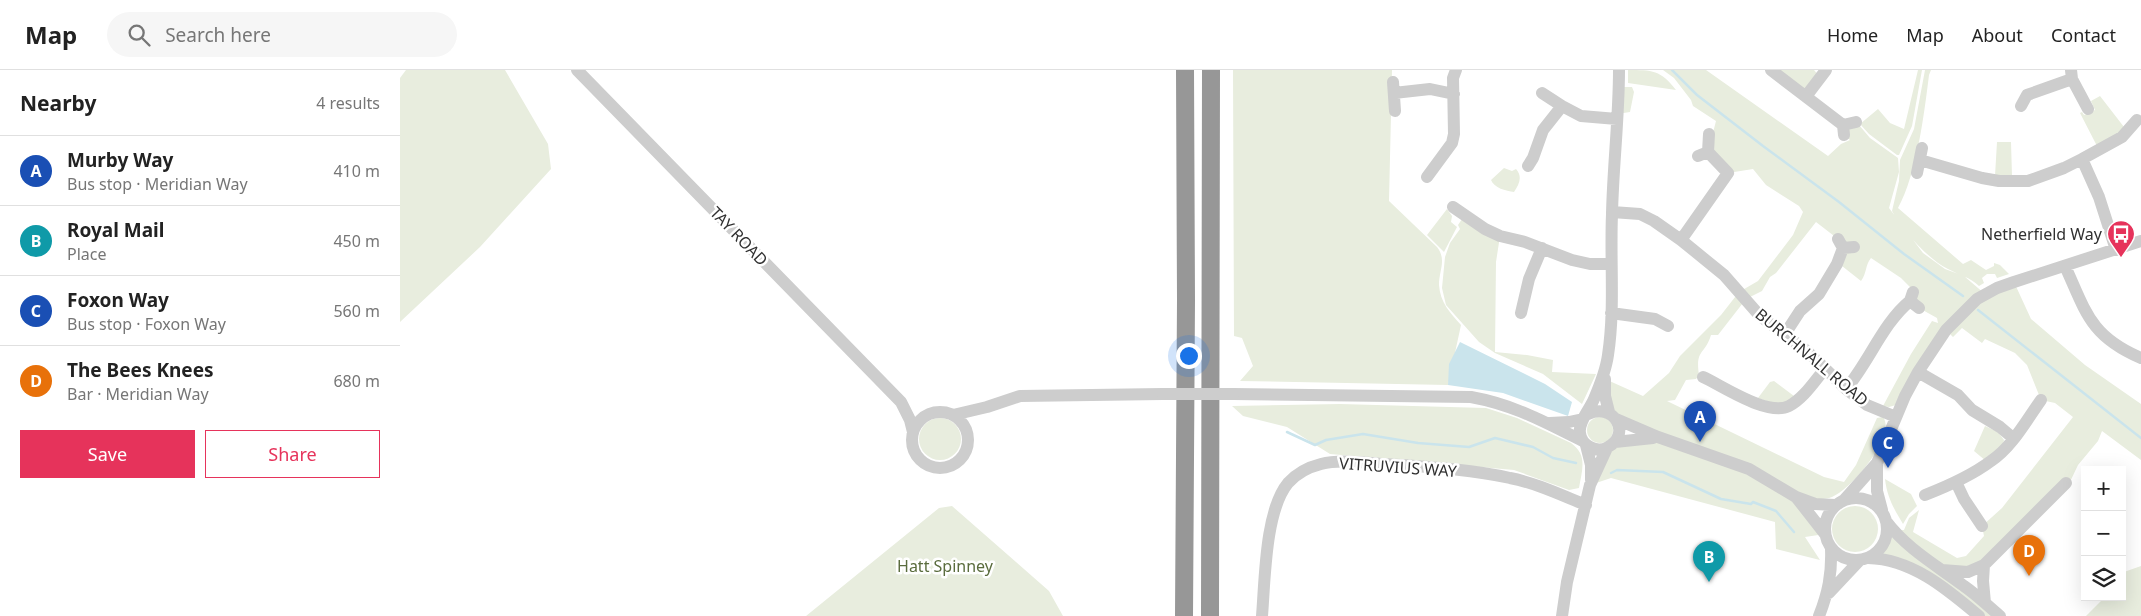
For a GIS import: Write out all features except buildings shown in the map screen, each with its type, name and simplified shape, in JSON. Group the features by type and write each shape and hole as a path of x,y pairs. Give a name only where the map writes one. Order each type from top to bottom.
{"highway":[{"path":"1184,616 1185,70"},
{"path":"1210,616 1211,70"}],"street":[{"name":"TAY ROAD","path":"577,70 901,402 910,420 913,432"},
{"path":"1427,170 1452,143 1454,134 1454,78 1456,70"},
{"path":"1562,616 1567,582 1590,485 1591,465 1585,443 1580,434 1580,426 1604,371 1609,349 1611,313 1610,264 1619,70"},
{"path":"1771,70 1807,96 1844,130 1856,122"},
{"path":"1807,96 1826,70"},
{"path":"2021,106 2027,95 2071,74 2088,109"},
{"path":"1395,111 1394,87 1430,89 1454,94"},
{"path":"1542,93 1581,116 1617,119"},
{"path":"1524,168 1533,158 1543,130 1562,106"},
{"path":"1919,160 1982,178 2012,182 2028,181 2042,177 2082,159 2110,144 2122,137 2138,120"},
{"path":"1681,240 1733,172 1703,154 1709,134"},
{"path":"2082,159 2099,197 2116,250"},
{"path":"1453,207 1461,220 1500,236 1542,248 1572,260 1590,264 1610,264"},
{"name":"BURCHNALL ROAD","path":"1612,212 1640,214 1654,221 1681,240 1724,275 1760,316 1807,352 1846,389 1867,405 1896,418"},
{"path":"1825,534 1825,521 1840,502 1877,463 1918,372 1946,330 1977,299 1997,288 2141,241"},
{"path":"1785,334 1800,311 1819,294 1837,264 1845,245"},
{"path":"1521,315 1529,279 1542,248"},
{"path":"2065,266 2082,306 2094,326 2114,344 2141,358"},
{"path":"1846,389 1895,314 1914,300"},
{"path":"1611,313 1658,314 1668,326"},
{"path":"1701,374 1766,408 1779,409 1790,406 1804,394 1824,370"},
{"path":"1590,485 1611,445 1619,435 1619,427 1605,396 1604,371"},
{"path":"1918,372 1958,395 1972,410 2000,427 2013,438"},
{"path":"953,415 987,407 1020,396 1039,394 1470,397 1499,402 1550,424 1596,450 1634,438 1658,437"},
{"path":"1922,497 1956,482 1991,461 2013,438 2043,398"},
{"name":"TAY ROAD","path":"901,402 919,410 933,413"},
{"path":"968,439 964,425 953,415 943,412 933,413 924,417 917,424 913,432 914,450 925,463 941,468 952,465 960,459 966,450 974,423 987,407"},
{"path":"1550,424 1569,422 1602,410 1658,437 1749,469 1796,497 1815,504 1840,502 1853,497 1870,501 1885,517 1902,541 2000,616"},
{"name":"VITRUVIUS WAY","path":"1262,616 1268,542 1277,505 1288,483 1299,473 1320,464 1334,462 1383,464 1495,476 1529,483 1586,505"},
{"path":"1827,595 1864,559 1883,545 1887,533 1885,517 1877,492 1877,463"},
{"path":"1956,482 1982,526"},
{"path":"1942,570 1968,572 1984,565 2066,484"},
{"path":"1796,497 1825,534 1831,549 1832,575 1819,616"},
{"path":"1831,549 1844,558 1893,560 1918,571 1958,598 1979,616"},
{"path":"1984,565 1985,603"}],"green space":[{"path":"406,70 505,70 548,144 551,169 480,247 400,322 400,78"},
{"path":"1233,70 1392,70 1389,201 1437,247 1442,256 1439,280 1441,297 1449,312 1461,325 1448,385 1240,381 1253,366 1242,338 1234,336"},
{"path":"1628,70 1655,72 1666,78 1676,90 1628,83"},
{"path":"1663,70 1706,70 1828,156 1841,144 1850,140 1844,135 1843,125 1859,125 1870,138 1898,158 1899,172 1889,208 1923,253 1945,269 1964,276 1985,294 2014,282 2031,319 2085,365 2141,404 2141,460 2102,431 2098,441 2078,465 2069,484 1984,566 1942,570 2000,616 1979,616 1958,598 1874,554 1885,540 1886,521 1893,530 1904,530 1909,518 1919,510 1913,532 1957,558 1966,556 1984,536 1982,526 2002,508 2073,417 2055,403 2041,400 2027,365 2015,353 1985,339 1982,343 1962,328 1953,337 1946,330 1896,405 1883,406 1911,354 1932,321 1938,323 1937,318 1919,308 1911,288 1901,278 1871,258 1861,281 1842,266 1838,239 1816,222 1776,273 1770,277 1762,291 1746,299 1718,335 1711,335 1699,356 1699,375 1696,379 1686,380 1675,400 1667,401 1824,477 1844,482 1856,465 1877,418 1883,417 1886,425 1884,436 1870,461 1850,484 1832,497 1824,499 1797,497 1825,534 1805,537 1820,560 1776,549 1775,522 1611,478 1590,485 1607,448 1656,437 1616,419 1605,379 1643,396 1669,373 1680,356 1721,315 1739,292 1758,281 1793,235 1803,212 1799,206 1766,185 1753,169 1728,173 1708,152 1716,121 1693,106 1691,100 1674,78"},
{"path":"1771,70 1814,70 1820,77 1807,95"},
{"path":"1918,70 1922,70 1912,126 1899,155 1897,155 1869,134 1860,124 1878,109 1890,123 1904,129"},
{"path":"1925,70 1931,70 1919,143 1905,194 1898,208 1963,264 1971,260 1986,270 1994,266 1994,263 2000,265 2009,274 1997,278 1995,274 1987,274 1982,278 1984,283 1979,286 1972,280 1932,259 1909,236 1892,211 1899,181 1900,160 1914,129"},
{"path":"1619,87 1632,87 1634,92 1630,112 1617,114"},
{"path":"2100,96 2124,127 2123,131 2097,146 2080,113 2082,112 2084,115 2095,110 2091,101"},
{"path":"1997,142 2011,142 2012,176 1995,176"},
{"path":"1504,168 1512,171 1516,169 1518,172 1519,183 1514,192 1497,187 1491,180"},
{"path":"1447,209 1452,216 1451,222 1457,227 1444,252 1427,235"},
{"path":"1464,216 1500,236 1496,262 1495,352 1553,360 1552,372 1596,374 1582,404 1543,374 1495,353 1479,342 1446,305 1442,288 1445,257 1450,243 1460,229 1458,225"},
{"path":"1774,381 1798,399 1785,408 1758,398 1770,382"},
{"path":"1340,404 1486,408 1517,418 1571,443 1576,448 1582,458 1579,488 1569,490 1514,470 1330,454 1287,427 1243,416 1232,406"},
{"path":"1600,417 1609,421 1613,430 1609,439 1600,443 1591,439 1587,430 1591,421"},
{"path":"944,418 952,421 958,427 961,439 958,451 952,457 936,460 928,457 922,451 919,435 922,427 928,421"},
{"path":"1985,426 1998,432 2004,440 2003,444 1986,461 1974,451"},
{"path":"1885,479 1911,494 1917,506 1903,524 1889,497"},
{"name":"Hatt Spinney","path":"952,506 1049,591 1063,616 806,616 939,508"},
{"path":"1850,506 1860,506 1874,516 1878,529 1874,542 1868,548 1860,552 1850,552 1836,542 1832,534 1832,524 1842,510"},
{"path":"2141,566 2141,616 2086,616 2101,601 2126,601 2126,571"}],"water":[{"path":"1460,342 1545,384 1572,402 1568,416 1503,393 1448,385 1449,364"}],"waterway":[{"path":"1672,70 1697,95 1839,202 1904,254 1963,296"},
{"path":"1978,310 2141,438"},
{"path":"1287,432 1315,445 1326,440 1363,434 1418,443 1469,447 1495,438 1533,447 1553,458 1576,463"},
{"path":"1611,473 1617,470 1663,472 1721,499 1751,504 1753,502 1776,511 1794,532"}],"place":[{"name":"Netherfield Way","path":"2121,258"},
{"name":"Murby Way","path":"1700,442"},
{"name":"Foxon Way","path":"1888,468"},
{"name":"The Bees Knees","path":"2029,576"},
{"name":"Royal Mail","path":"1709,582"}]}
